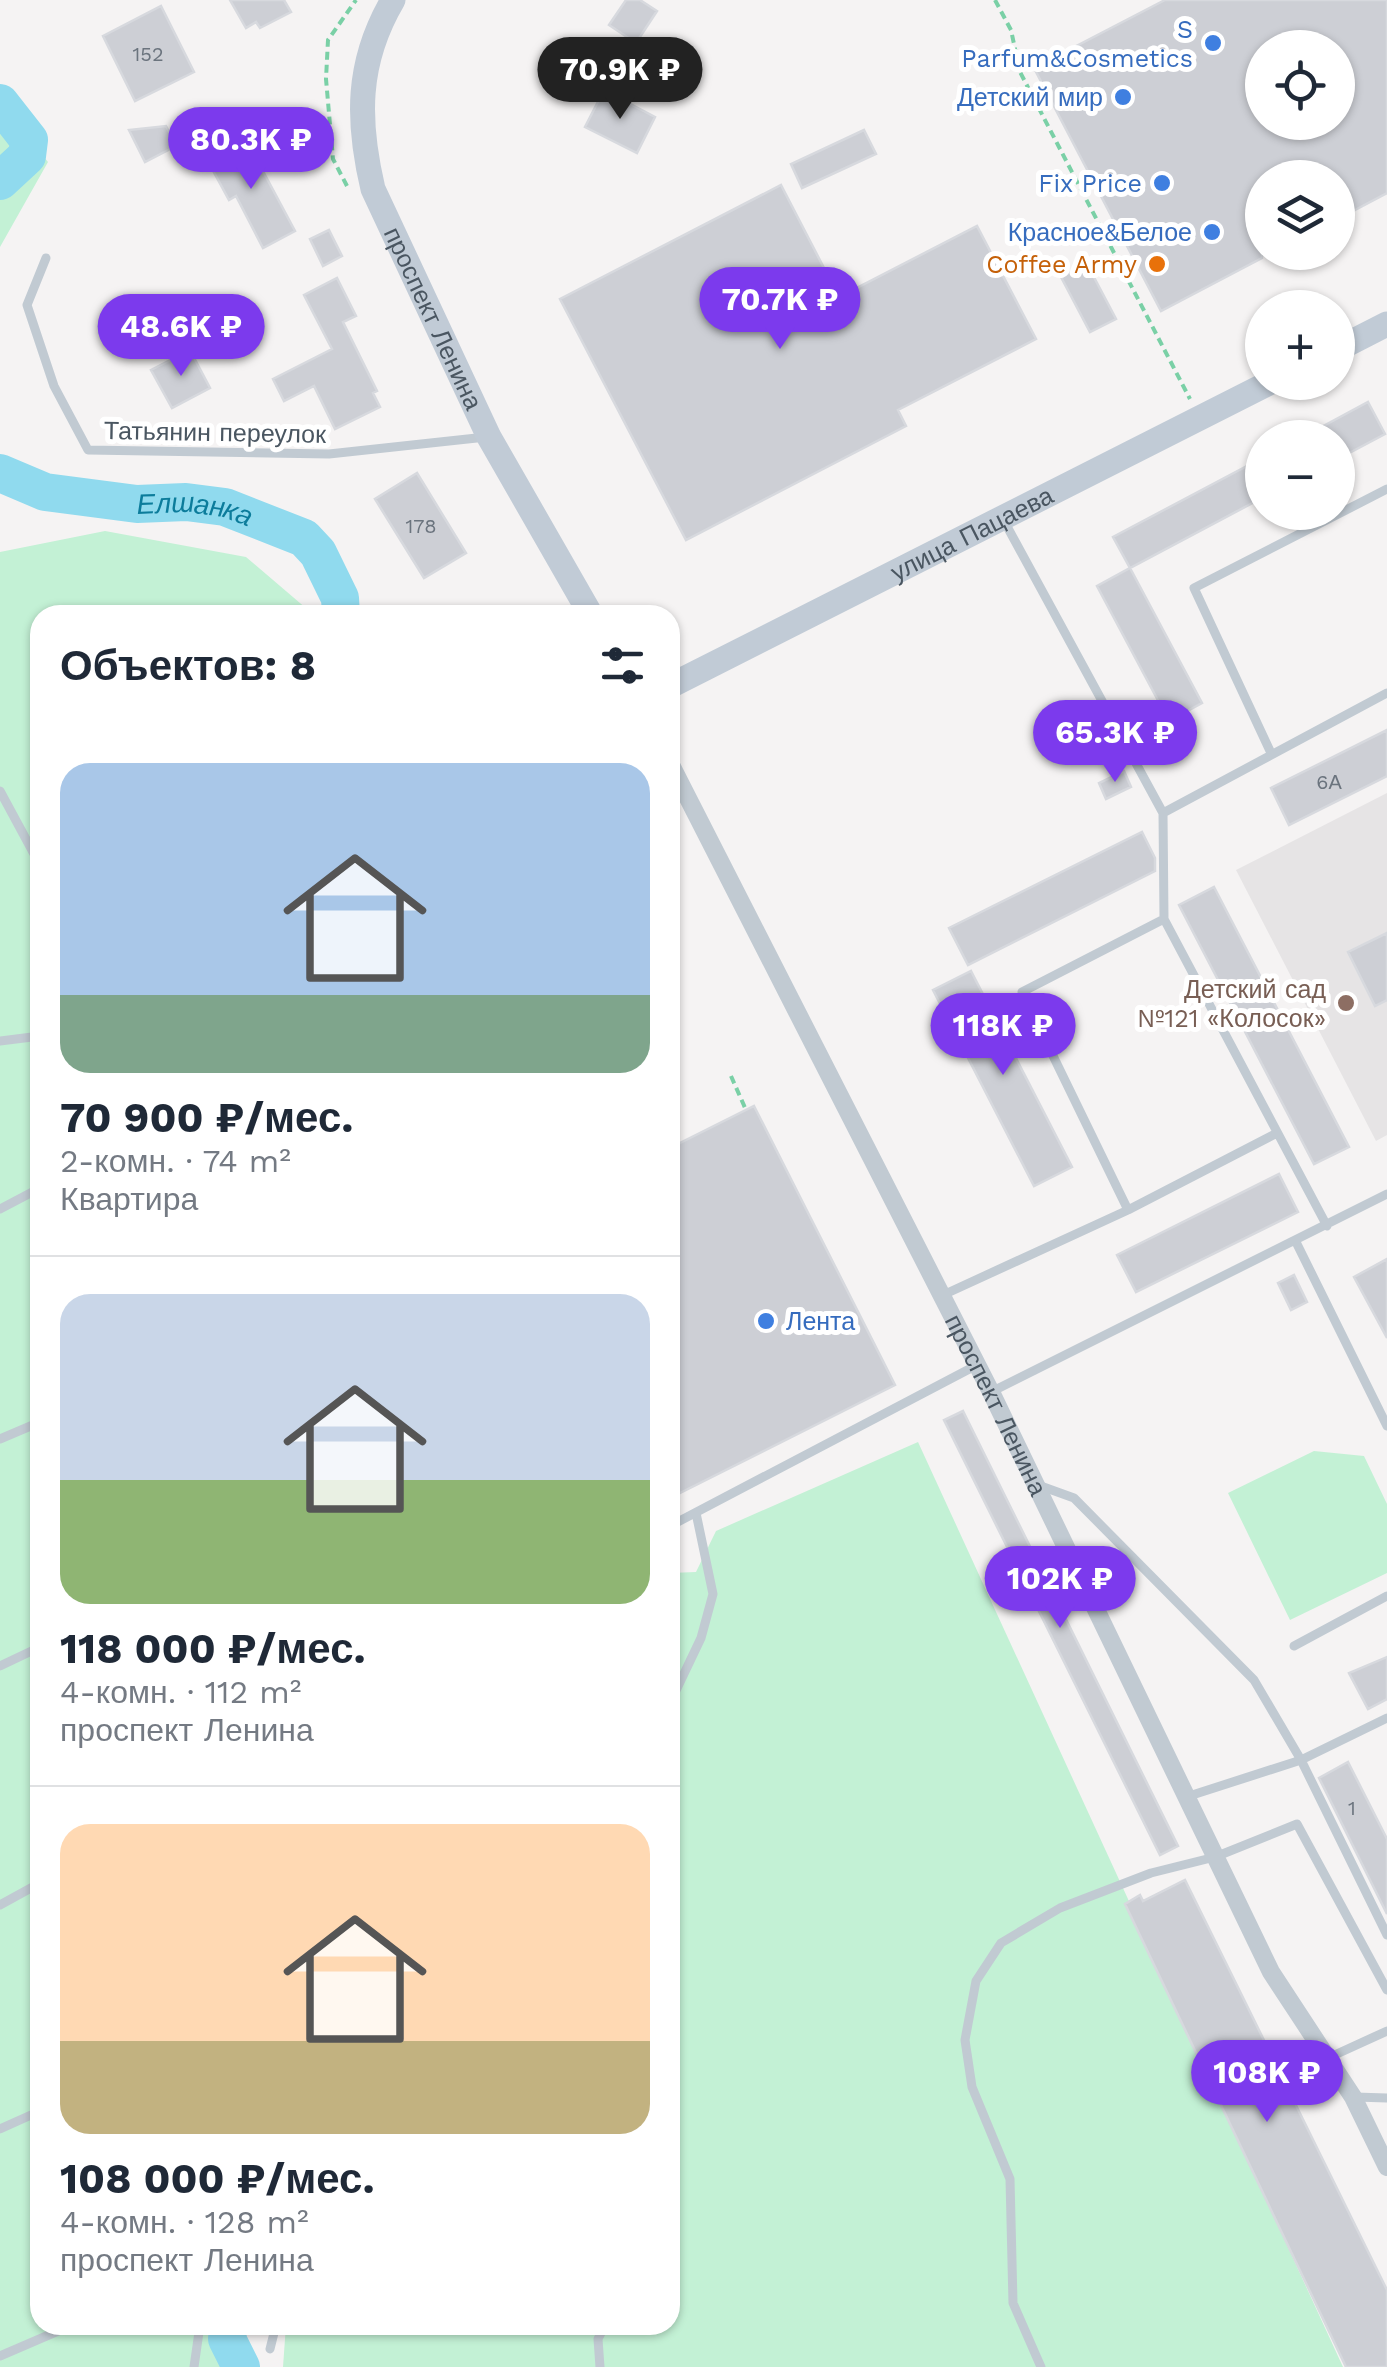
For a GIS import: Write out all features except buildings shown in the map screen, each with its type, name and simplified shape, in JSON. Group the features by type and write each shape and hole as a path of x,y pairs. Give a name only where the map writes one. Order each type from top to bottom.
{"street":[{"name":"проспект Ленина","path":"393,0 372,50 361,96 363,145 373,189 488,437 585,605"},
{"path":"1355,342 1385,330"},
{"name":"улица Пацаева","path":"680,681 1245,395"},
{"name":"проспект Ленина","path":"680,790 991,1392 1271,1972 1354,2098 1387,2168"}],"lane":[{"name":"Татьянин переулок","path":"46,258 26,304 54,386 88,450 329,454 488,437"},
{"path":"1271,753 1194,588 1387,488"},
{"path":"1002,518 1163,813 1164,919 1327,1226"},
{"path":"1163,813 1387,693"},
{"path":"0,791 30,846"},
{"path":"1128,1210 1022,992 1164,919"},
{"path":"0,1041 30,1037"},
{"path":"941,1296 1128,1210 1277,1132"},
{"path":"0,1209 30,1193"},
{"path":"991,1392 1387,1194"},
{"path":"1296,1242 1387,1426"},
{"path":"680,1521 977,1366"},
{"path":"0,1438 30,1426"},
{"path":"1035,1484 1074,1498 1254,1680 1301,1760 1387,1935"},
{"path":"680,1683 701,1638 714,1594 696,1512"},
{"path":"1294,1646 1387,1596"},
{"path":"0,1666 30,1652"},
{"path":"1186,1796 1301,1760 1387,1718"},
{"path":"1041,2367 1013,2303 1010,2179 972,2088 966,2040 976,1980 1002,1943 1060,1908 1151,1873 1216,1857 1297,1824 1387,1990"},
{"path":"0,1904 30,1888"},
{"path":"1328,2058 1387,2031"},
{"path":"1354,2098 1387,2098"},
{"path":"0,2129 30,2116"},
{"path":"0,2356 49,2335"},
{"path":"194,2367 199,2335"},
{"path":"270,2348 273,2335"},
{"path":"600,2335 600,2367"}],"path":[{"path":"995,0 1011,30 1020,72 1200,418"},
{"path":"731,1076 746,1110"}],"shaded area":[{"name":"Детский сад №121 «Колосок»","path":"1387,793 1387,1135 1376,1141 1236,870"}],"green space":[{"path":"0,102 48,162 0,247"},
{"path":"105,531 246,557 302,605 30,605 30,2335 220,2335 222,2367 0,2367 0,552"},
{"path":"918,1442 1343,2367 283,2367 285,2335 680,2335 680,1573 696,1572 716,1531"},
{"path":"1314,1451 1364,1456 1387,1504 1387,1573 1290,1620 1228,1493"}],"waterway":[{"name":"Елшанка","path":"0,103 29,140 27,156 0,181"},
{"name":"Елшанка","path":"0,473 45,492 137,504 186,502 225,507 304,538 318,553 340,605"},
{"name":"Елшанка","path":"228,2335 241,2367"}],"place":[{"name":"S Parfum&Cosmetics","path":"1213,43"},
{"name":"Детский мир","path":"1123,97"},
{"name":"Fix Price","path":"1162,183"},
{"name":"Красное&Белое","path":"1212,232"},
{"name":"Coffee Army","path":"1157,264"},
{"name":"Детский сад №121 «Колосок»","path":"1346,1003"},
{"name":"Лента","path":"766,1321"}]}
